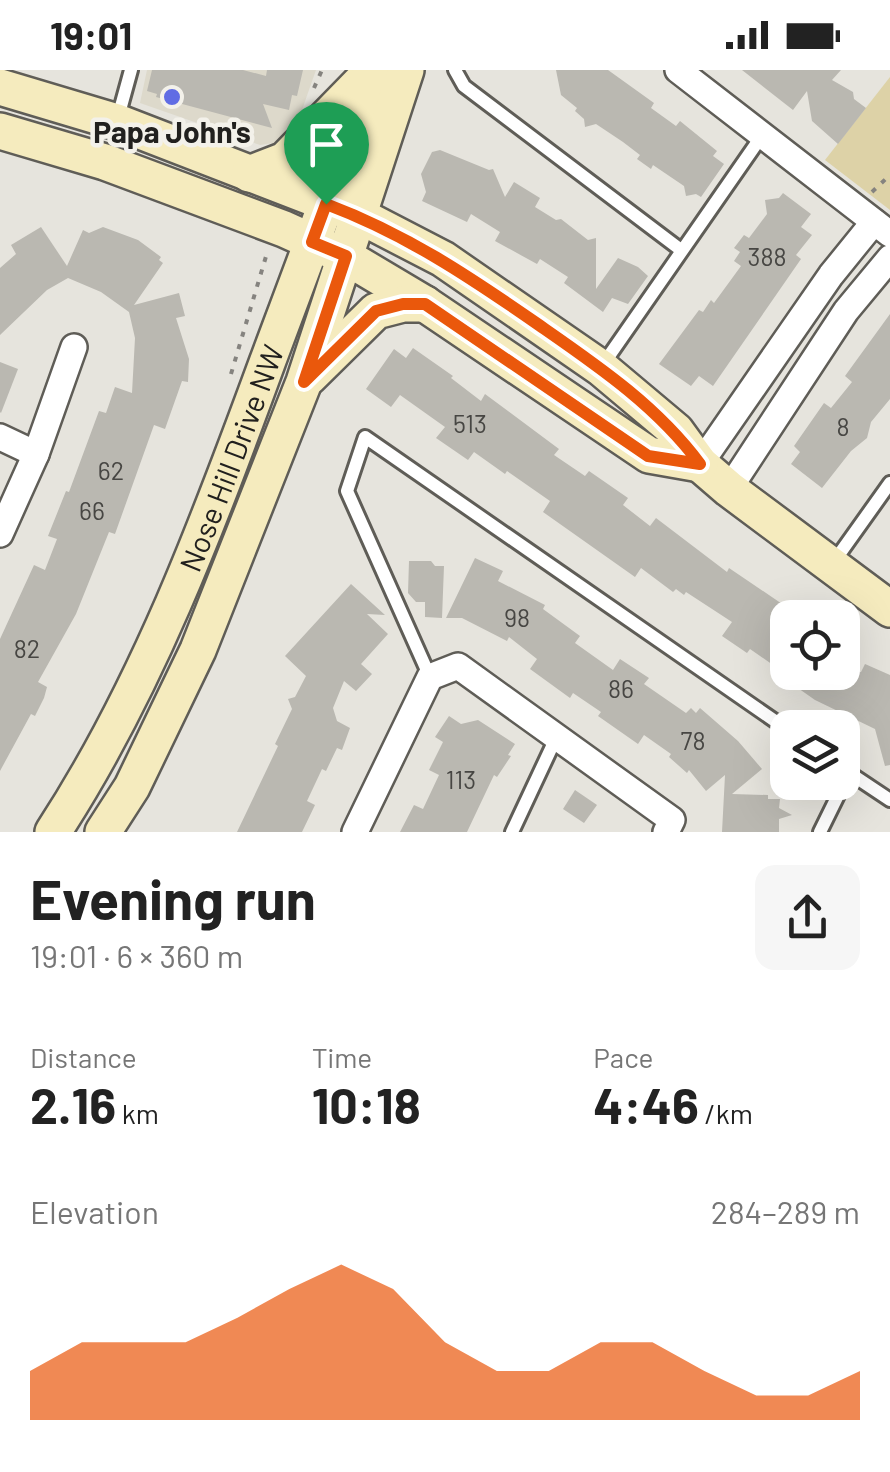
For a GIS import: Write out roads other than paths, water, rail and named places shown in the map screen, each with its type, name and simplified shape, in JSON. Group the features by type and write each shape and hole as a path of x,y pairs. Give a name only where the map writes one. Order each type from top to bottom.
{"main road":[{"name":"Nose Hill Drive NW","path":"102,832 132,787 198,650 304,382 406,70"},
{"path":"249,174 286,160 370,72"},
{"name":"Nose Hill Drive NW","path":"53,832 92,771 206,527 326,204 370,72"},
{"path":"0,87 117,122 360,216 443,259 601,368 676,431 700,464 729,489 890,610"},
{"path":"0,131 104,162 346,256 425,304 648,456 700,464"},
{"path":"304,382 376,311 403,304 425,304"}],"street":[{"path":"678,70 882,228 831,275 700,464"},
{"path":"104,162 117,122"},
{"path":"729,489 846,311 890,258"},
{"path":"0,534 36,454 74,347"},
{"path":"0,438 36,454"},
{"path":"356,832 430,677 458,666 672,820 666,832"}],"lane":[{"path":"117,122 131,70"},
{"path":"455,70 464,86 682,250"},
{"path":"601,368 762,137"},
{"path":"430,677 347,491 365,437 770,718"},
{"path":"832,565 890,482"},
{"path":"512,832 556,738"},
{"path":"860,780 890,800"},
{"path":"820,832 833,800"}],"place":[{"name":"Papa John's","path":"172,97"}]}
